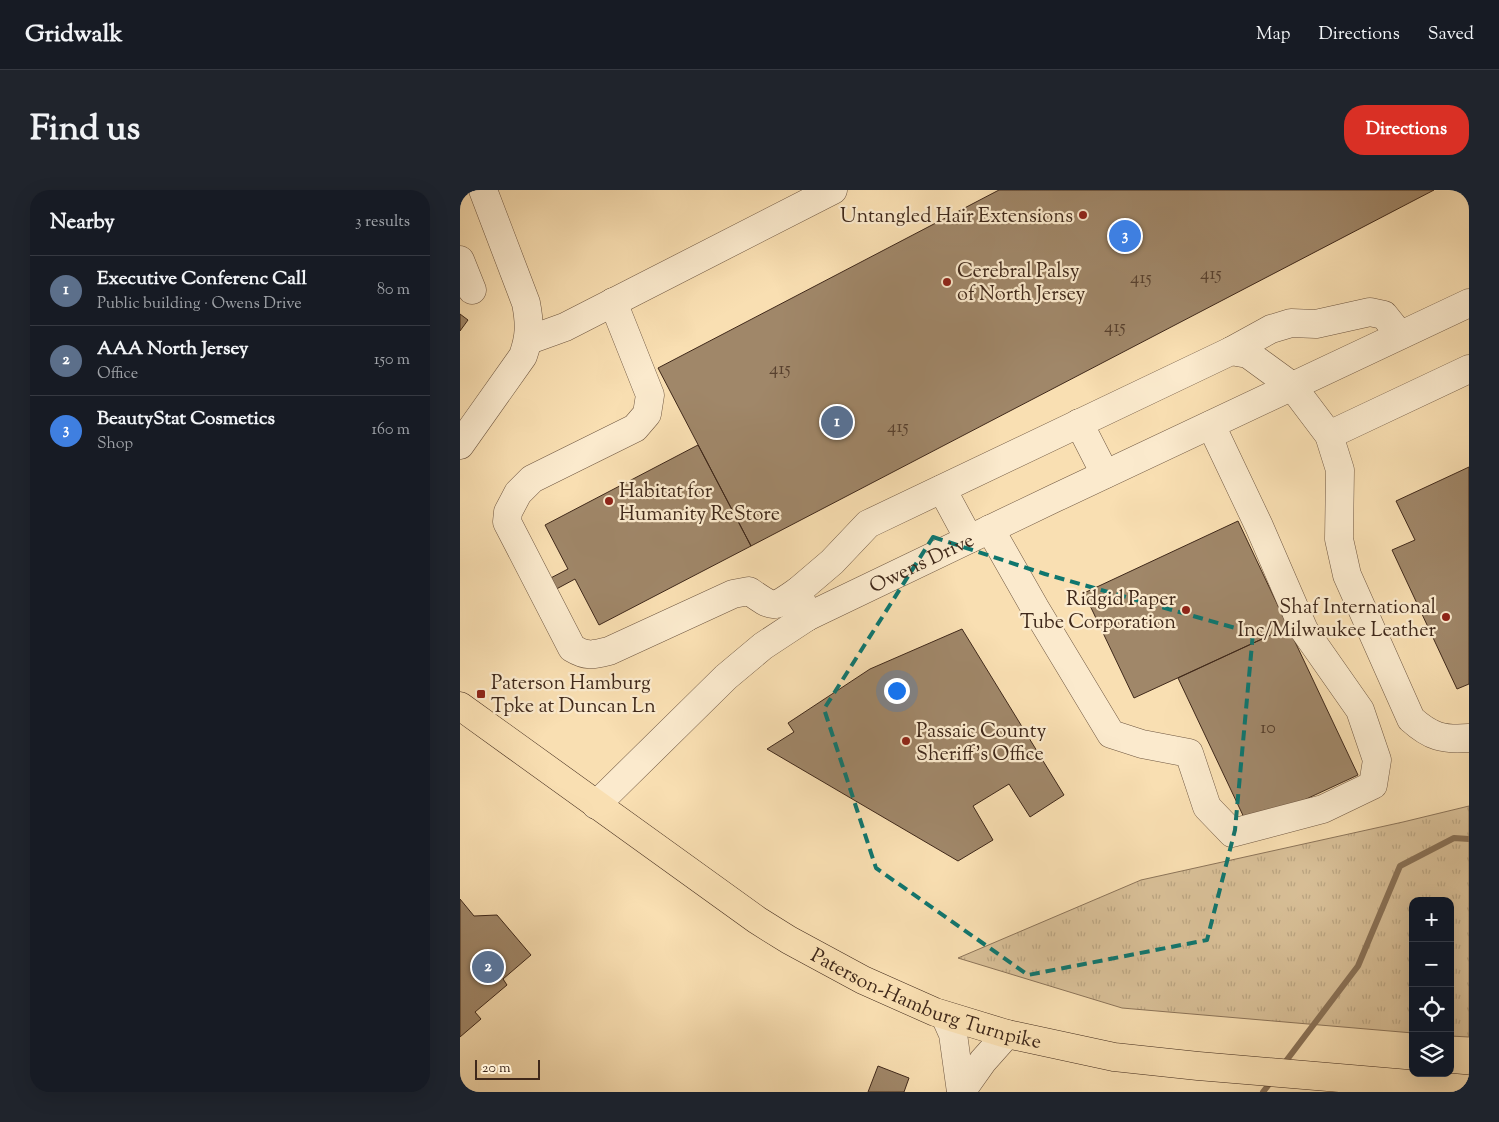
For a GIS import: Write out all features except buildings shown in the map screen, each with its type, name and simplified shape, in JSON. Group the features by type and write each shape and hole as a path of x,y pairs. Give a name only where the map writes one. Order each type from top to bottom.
{"main road":[{"name":"Paterson-Hamburg Turnpike","path":"460,706 757,920 789,940 863,980 945,1016 1006,1034 1114,1057 1469,1089"}],"street":[{"path":"460,445 523,356 529,340 526,303 483,190"},
{"path":"529,340 565,327 833,190"},
{"path":"460,260 472,290"},
{"path":"613,302 650,395 647,414 635,428 532,479 518,493 508,512 507,522 572,648 583,654 593,655 609,651 733,594 749,591 772,605 777,605 798,591 832,562 868,524 1231,351 1271,329 1291,323 1316,324 1370,312 1384,315 1400,335"},
{"name":"Owens Drive","path":"596,805 726,677 763,646 807,618 1105,474 1469,303"},
{"path":"1231,351 1248,354 1292,386 1329,435 1340,470 1339,539 1347,575 1411,719 1424,732 1449,740 1469,738"},
{"path":"1329,435 1469,369"},
{"path":"1079,423 1105,474"},
{"path":"942,489 1035,608 1111,734 1142,744 1189,753 1207,807 1232,833 1323,809 1373,785 1377,760 1360,710 1304,630 1260,526 1211,425"},
{"path":"798,591 807,618"},
{"path":"945,1016 953,1034 961,1092 982,1061 1006,1034"}],"highlighted area":[{"path":"933,537 1045,574 1253,633 1235,830 1207,940 1028,975 876,868 824,709"}],"green space":[{"path":"1469,806 1469,1037 1454,1036 1454,897 1409,897 1409,1033 1122,1008 958,958 1141,880"}],"waterway":[{"path":"1283,1065 1358,966 1400,866 1454,838 1469,839"},
{"path":"1263,1092 1273,1079"}],"place":[{"name":"Untangled Hair Extensions","path":"1083,215"},
{"name":"BeautyStat Cosmetics","path":"1125,236"},
{"name":"Cerebral Palsy of North Jersey","path":"947,282"},
{"name":"Executive Conferenc Call","path":"837,422"},
{"name":"Habitat for Humanity ReStore","path":"609,501"},
{"name":"Ridgid Paper Tube Corporation","path":"1186,610"},
{"name":"Shaf International Inc/Milwaukee Leather","path":"1446,617"},
{"name":"Paterson Hamburg Tpke at Duncan Ln","path":"481,694"},
{"name":"Passaic County Sheriff's Office","path":"906,741"},
{"name":"AAA North Jersey","path":"488,967"}]}
